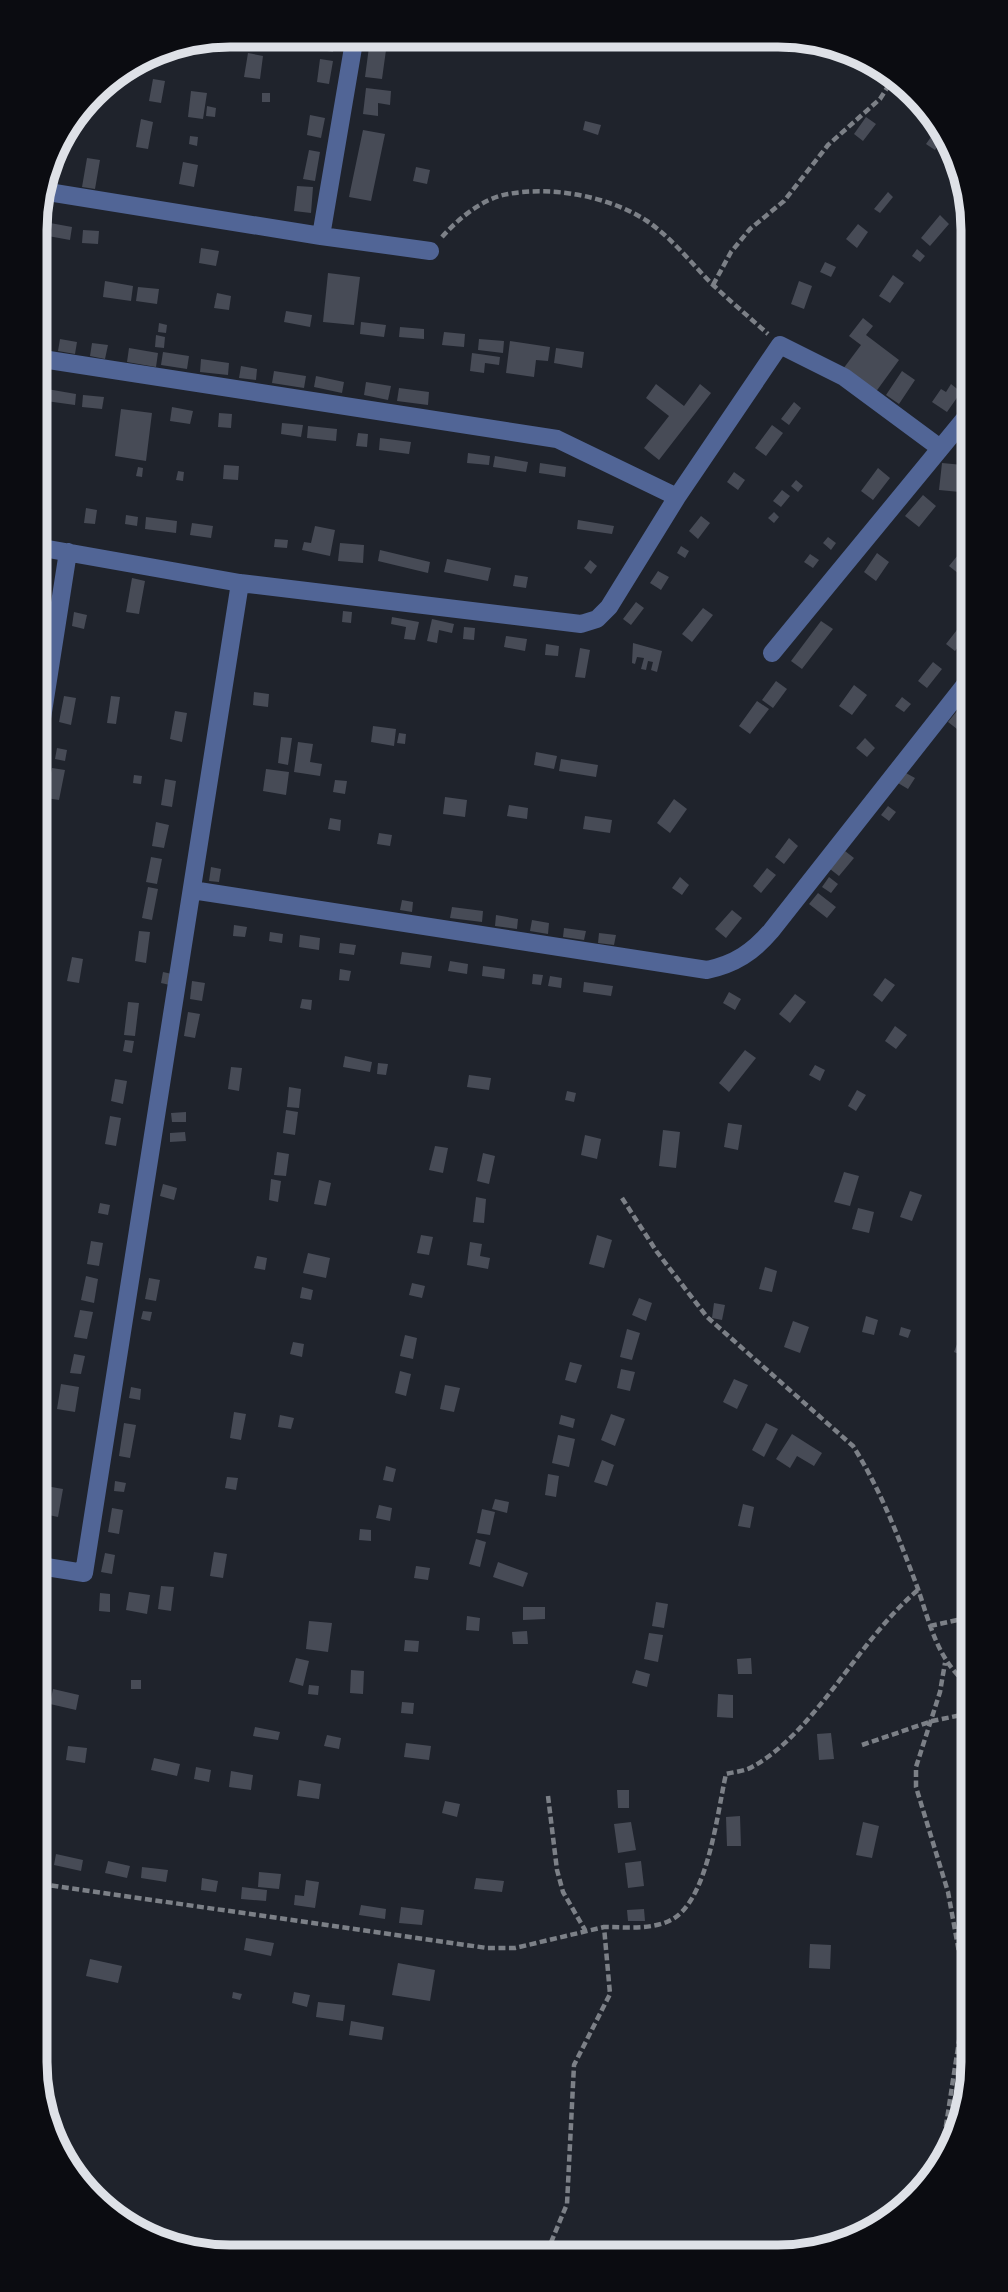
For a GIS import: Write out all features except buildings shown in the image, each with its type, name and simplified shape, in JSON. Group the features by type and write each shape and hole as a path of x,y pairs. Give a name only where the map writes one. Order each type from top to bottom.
{"street":[{"path":"321,236 353,47"},
{"path":"51,192 429,251"},
{"path":"48,549 240,583 582,624 597,619 609,607 677,497 780,345 844,377 940,448"},
{"path":"48,360 557,439 677,497"},
{"path":"772,653 961,423"},
{"path":"48,681 68,552"},
{"path":"47,1567 84,1573 240,583"},
{"path":"192,890 707,970 721,967 740,959 764,939 961,690"}],"path":[{"path":"713,285 732,252 750,229 784,201 828,145 880,99 889,85"},
{"path":"429,251 461,218 486,202 507,194 581,195 616,205 645,220 664,234 713,285 780,345"},
{"path":"622,1198 657,1252 707,1317 853,1446 869,1470 945,1662 960,1676"},
{"path":"47,1885 487,1948 515,1948 604,1927 657,1925 682,1913 700,1882 726,1774 751,1768 792,1736 893,1610 918,1590"},
{"path":"930,1626 960,1619"},
{"path":"945,1662 932,1720 916,1767 916,1787 948,1892 960,1958"},
{"path":"862,1745 932,1720 960,1715"},
{"path":"548,1796 557,1870 563,1892 585,1930"},
{"path":"550,2245 567,2204 574,2065 584,2041 601,2017 610,1994 604,1927"},
{"path":"944,2137 960,2034"}]}
